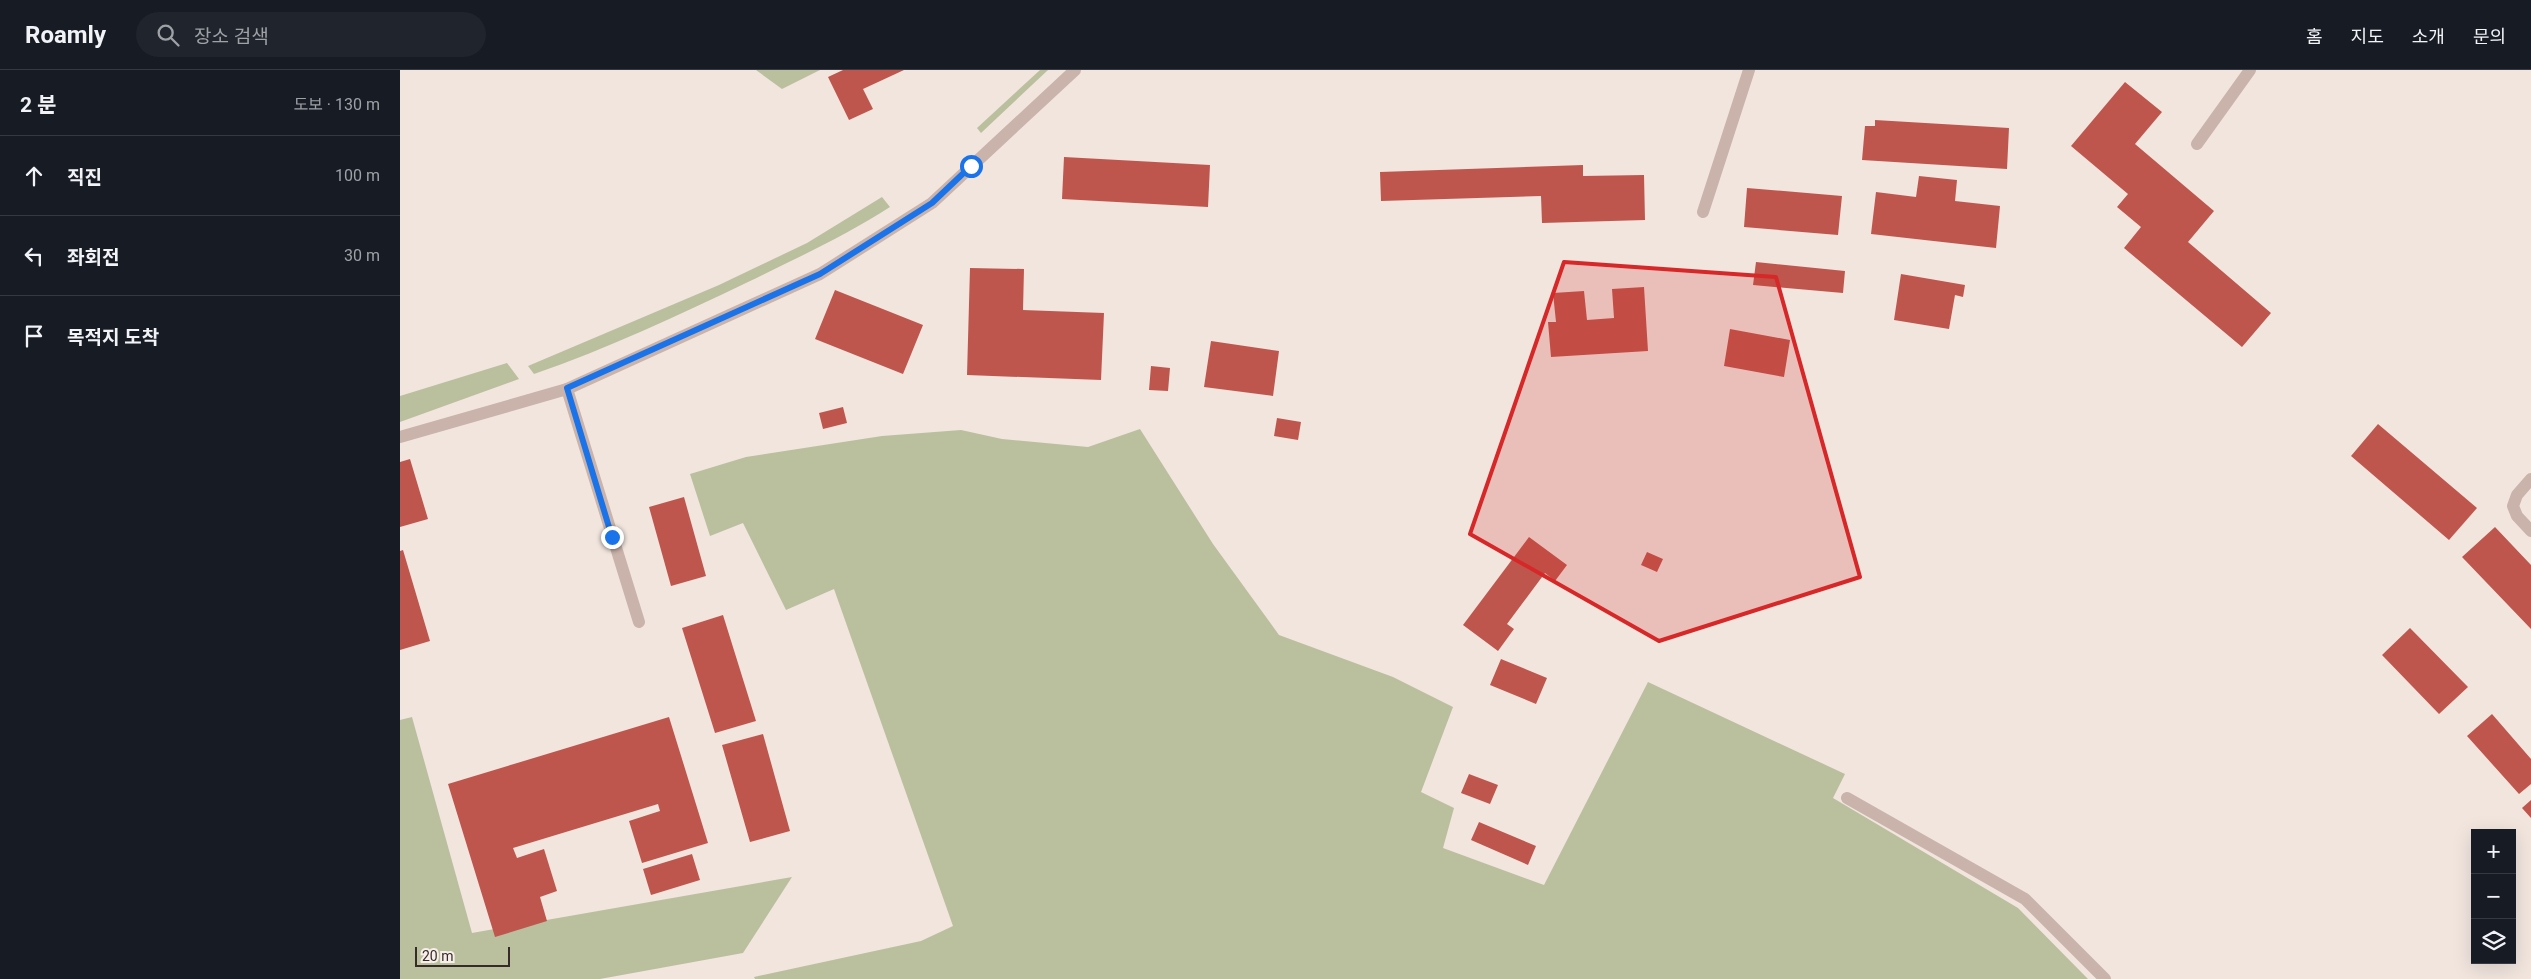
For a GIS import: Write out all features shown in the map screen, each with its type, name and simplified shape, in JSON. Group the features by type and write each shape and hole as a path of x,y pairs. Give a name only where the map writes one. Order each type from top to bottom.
{"street":[{"path":"400,437 567,388 820,274 932,203 1075,70"},
{"path":"1703,212 1749,70"},
{"path":"2197,144 2250,70"},
{"path":"567,388 639,622"},
{"path":"2531,479 2517,496 2513,506 2516,516 2531,531"},
{"path":"1847,798 2025,899 2106,979"}],"highlighted area":[{"path":"1564,262 1776,277 1860,577 1659,641 1470,534"}],"green space":[{"path":"756,70 820,70 782,89"},
{"path":"1040,70 1048,70 981,133 977,128"},
{"path":"882,197 890,207 873,218 803,255 696,307 589,354 534,374 528,366 719,285 807,243"},
{"path":"507,363 519,379 400,422 400,396"},
{"path":"1140,429 1213,544 1279,635 1393,677 1453,707 1421,792 1454,808 1443,848 1544,885 1648,682 1845,774 1833,798 2018,908 2088,979 755,979 754,977 921,941 953,926 834,589 786,610 743,523 710,536 690,474 746,457 882,436 961,430 1002,439 1088,447"},
{"path":"412,717 472,933 792,877 743,953 600,979 400,979 400,720"}],"building":[{"path":"843,70 904,70 863,89 873,109 849,120 828,77"},
{"path":"2125,82 2162,112 2135,144 2214,211 2188,242 2271,313 2242,347 2124,248 2141,227 2117,207 2128,194 2071,146"},
{"path":"1875,120 2009,128 2007,169 1862,160 1865,126 1875,126"},
{"path":"1064,157 1210,165 1208,207 1062,199"},
{"path":"1583,165 1583,176 1644,175 1645,220 1542,223 1541,196 1381,201 1380,172"},
{"path":"1919,176 1957,180 1955,201 2000,206 1996,248 1871,234 1876,192 1916,197"},
{"path":"1747,188 1842,196 1838,235 1744,227"},
{"path":"1756,262 1845,271 1843,293 1753,285"},
{"path":"970,268 1024,269 1023,310 1104,313 1101,380 967,375"},
{"path":"1901,274 1965,285 1963,297 1955,295 1949,329 1894,320"},
{"path":"1644,287 1648,351 1551,357 1548,322 1556,322 1553,293 1584,291 1587,320 1614,318 1612,289"},
{"path":"835,290 923,325 903,374 815,339"},
{"path":"1730,329 1790,340 1784,377 1724,366"},
{"path":"1211,341 1279,351 1273,396 1204,387"},
{"path":"1151,366 1170,368 1168,391 1149,390"},
{"path":"843,407 847,423 823,429 819,413"},
{"path":"1277,418 1301,422 1298,440 1274,436"},
{"path":"2378,424 2477,508 2449,540 2351,456"},
{"path":"410,459 428,519 400,527 400,462"},
{"path":"684,497 706,576 671,586 649,507"},
{"path":"2495,527 2531,565 2531,629 2462,557"},
{"path":"1529,537 1567,565 1555,581 1545,573 1507,624 1514,629 1498,651 1463,625"},
{"path":"403,550 430,641 400,650 400,551"},
{"path":"1647,552 1663,559 1657,572 1641,565"},
{"path":"723,615 756,721 715,733 682,628"},
{"path":"2410,628 2468,687 2439,714 2382,655"},
{"path":"1501,659 1547,678 1536,704 1490,685"},
{"path":"2492,714 2531,759 2531,784 2519,794 2467,736"},
{"path":"669,717 708,843 642,863 629,821 660,811 658,804 513,848 517,858 544,849 557,891 540,897 547,921 495,937 448,784"},
{"path":"763,734 790,831 750,842 722,745"},
{"path":"1469,774 1498,785 1490,804 1461,793"},
{"path":"2531,800 2531,818 2522,808"},
{"path":"1479,822 1536,846 1528,865 1471,840"},
{"path":"692,854 700,880 651,895 643,869"}],"route":[{"path":"612,537 567,388 820,274 932,203 971,166"}]}
